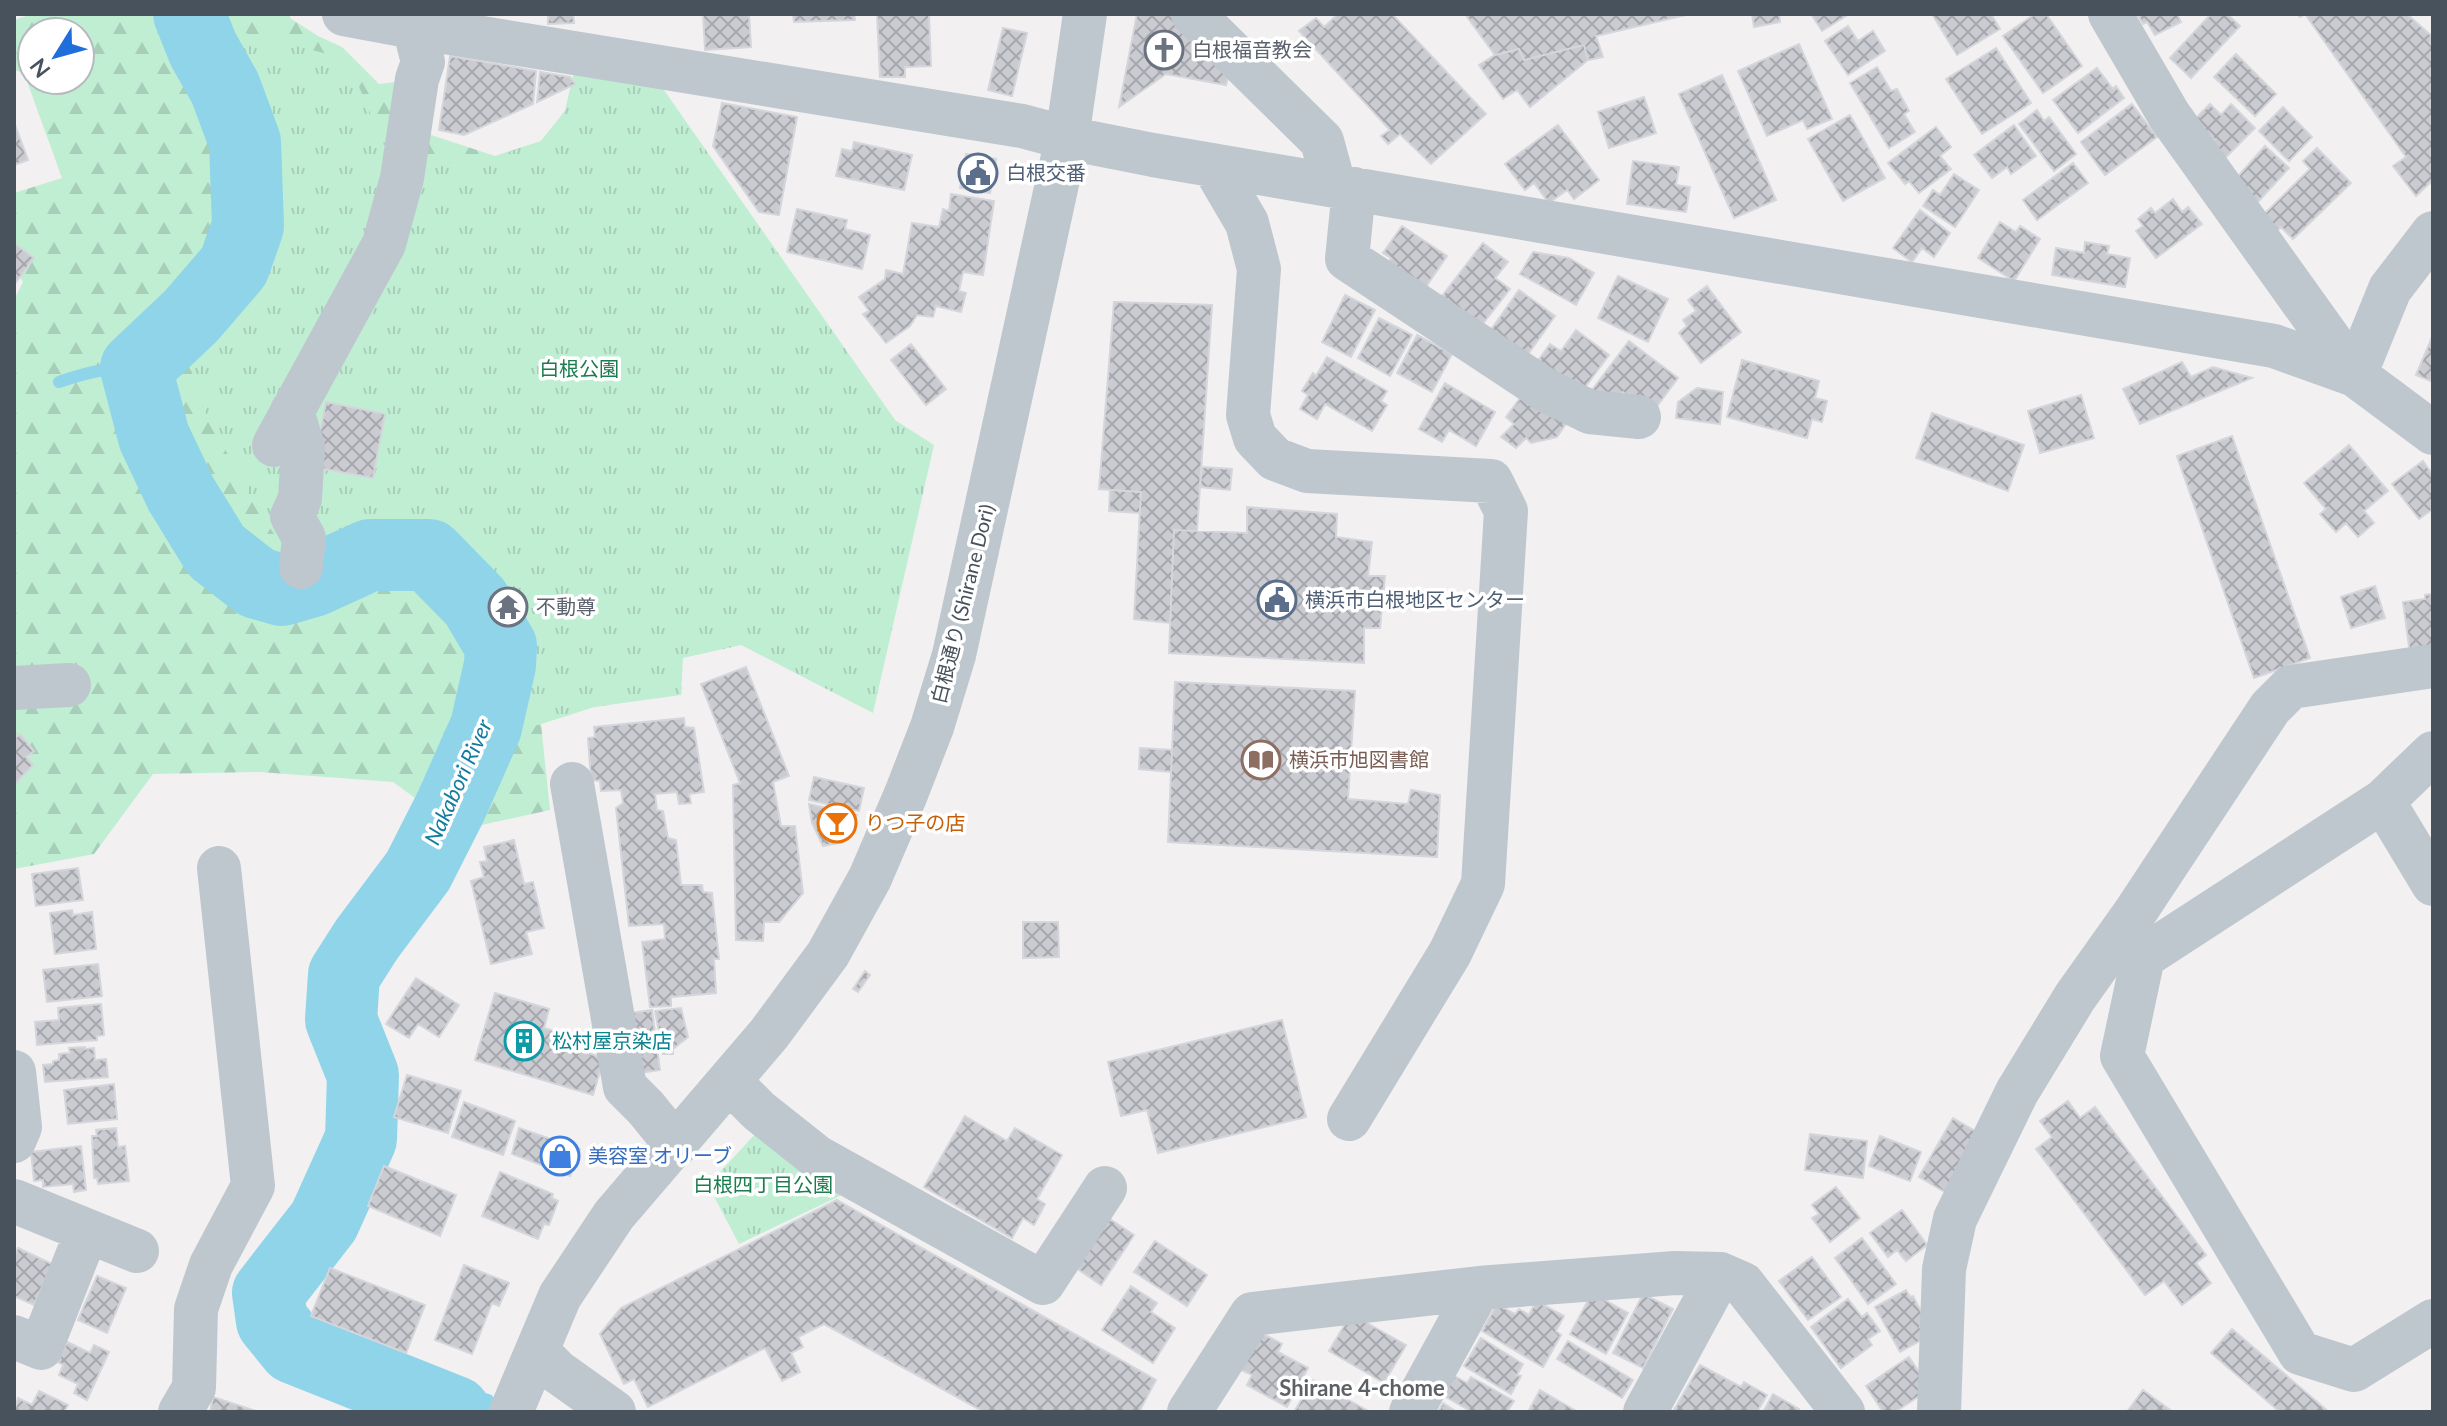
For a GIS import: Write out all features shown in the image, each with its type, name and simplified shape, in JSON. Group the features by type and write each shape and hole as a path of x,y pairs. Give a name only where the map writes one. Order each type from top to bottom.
{"street":[{"path":"344,14 413,20 1022,126 1067,138 1213,165 2274,346 2355,375 2433,433"},
{"name":"白根通り (Shirane Dori)","path":"511,1412 560,1296 606,1227 769,1034 828,954 870,878 932,727 954,655 1067,138 1085,14"},
{"path":"1193,14 1322,141 1344,187 1347,259 1547,391 1590,412 1639,417"},
{"path":"2110,14 2169,115 2355,375"},
{"path":"301,567 304,538 292,516 300,499 303,447 283,428 384,244 402,178 417,79 423,62 413,20"},
{"path":"1213,165 1247,223 1259,269 1248,415 1255,438 1275,459 1307,471 1491,481 1506,511 1483,884 1450,953 1349,1119"},
{"path":"2355,375 2390,289 2433,233"},
{"path":"1939,1412 1944,1269 1955,1219 2017,1092 2075,997 2134,914 2270,708 2291,687 2433,666"},
{"path":"14,688 69,685"},
{"path":"2433,753 2383,801 2143,957 2122,1056 2300,1353 2354,1370 2433,1321"},
{"path":"572,784 625,1087 676,1145"},
{"path":"2383,801 2433,884"},
{"path":"180,1412 194,1388 196,1309 211,1265 253,1186 219,868"},
{"path":"14,1072 20,1127 14,1141"},
{"path":"729,1081 759,1111 817,1157 1043,1283 1105,1188"},
{"path":"14,1201 137,1251"},
{"path":"14,1337 41,1348 87,1231"},
{"path":"1189,1412 1252,1314 1479,1288 1675,1273 1720,1274 1743,1284 1843,1412"},
{"path":"1645,1412 1720,1274"},
{"path":"1411,1412 1479,1288"},
{"path":"537,1351 558,1372 614,1412"}],"green space":[{"path":"32,14 290,14 290,18 318,36 342,47 379,84 422,79 422,132 495,156 541,141 565,111 570,90 609,705 541,724 550,810 459,830 393,782 260,772 153,774 94,854 14,869 14,300 23,282 14,268 14,193 62,178 32,96 96,96 96,16 26,16"},
{"path":"16,19 16,71 14,20"},
{"name":"白根公園","path":"222,27 347,59 384,145 465,167 541,141 565,111 573,76 578,69 659,83 895,420 934,445 873,713 741,645 683,658 681,695 594,707 509,734 512,657 503,632 452,560 412,542 367,543 331,562 274,534 255,506 189,381 275,188 271,122"},
{"name":"白根四丁目公園","path":"758,1131 848,1192 739,1244 708,1185"}],"building":[{"path":"548,14 573,14 574,23 548,24"},
{"path":"703,14 749,14 751,47 705,50"},
{"path":"793,14 854,14 855,20 794,22"},
{"path":"877,14 929,14 931,66 905,67 905,77 880,77"},
{"path":"1137,14 1172,14 1229,73 1226,85 1166,74 1119,107"},
{"path":"1338,14 1392,14 1486,114 1431,164 1400,134 1388,144 1381,136 1390,130 1299,31 1316,18 1324,27"},
{"path":"1465,14 1690,14 1596,36 1603,57 1588,60 1584,45 1524,60 1519,49 1495,55"},
{"path":"1752,14 1779,14 1780,22 1754,27"},
{"path":"1811,14 1849,14 1822,31"},
{"path":"1932,14 1991,14 2000,29 1957,55"},
{"path":"2035,14 2046,14 2082,66 2043,93 2003,36"},
{"path":"2137,14 2177,14 2181,22 2155,35"},
{"path":"2211,14 2227,14 2240,26 2191,78 2170,58"},
{"path":"2305,14 2411,14 2409,16 2433,37 2430,43 2433,46 2433,180 2416,196 2393,166 2406,157"},
{"path":"1848,26 1858,41 1873,31 1885,51 1848,75 1825,41"},
{"path":"1003,28 1027,33 1012,96 988,90"},
{"path":"1799,44 1832,119 1807,129 1803,120 1767,136 1738,71"},
{"path":"1584,45 1588,60 1530,107 1517,90 1503,99 1479,65 1495,55 1519,49 1524,60"},
{"path":"1996,48 2031,103 1982,134 1946,79"},
{"path":"2236,54 2276,94 2255,116 2214,77"},
{"path":"450,56 536,71 533,104 464,135 439,130"},
{"path":"1877,67 1891,91 1897,89 1909,111 1904,114 1915,132 1889,148 1850,83"},
{"path":"2097,68 2124,98 2078,133 2053,100"},
{"path":"540,72 570,77 575,84 537,102"},
{"path":"1722,75 1776,200 1734,218 1679,94"},
{"path":"1644,97 1656,133 1609,148 1598,112"},
{"path":"722,103 797,117 779,215 759,212 713,146"},
{"path":"2132,104 2157,137 2105,175 2081,142"},
{"path":"2210,104 2221,115 2231,104 2255,128 2223,160 2209,146 2215,140 2194,120"},
{"path":"2283,107 2312,137 2289,161 2259,131"},
{"path":"2037,110 2044,121 2049,117 2076,154 2054,171 2019,124"},
{"path":"1850,115 1885,178 1843,201 1808,139"},
{"path":"14,122 28,160 14,165"},
{"path":"1558,125 1599,180 1574,199 1567,190 1549,203 1534,183 1525,190 1505,164"},
{"path":"2014,125 2036,156 2011,174 2007,167 1992,178 1974,155"},
{"path":"1936,127 1951,147 1940,156 1951,169 1919,193 1909,181 1905,184 1888,163"},
{"path":"854,142 912,155 904,190 836,176 842,149 852,151"},
{"path":"2265,146 2289,168 2256,204 2232,183"},
{"path":"2317,148 2351,183 2293,239 2281,227 2276,232 2261,217 2310,169 2303,161"},
{"name":"白根交番","path":"966,154 996,159 990,193 960,188"},
{"path":"1633,161 1679,167 1676,185 1690,187 1686,212 1627,204"},
{"path":"2073,163 2088,183 2037,220 2023,200"},
{"path":"1954,174 1979,190 1955,227 1923,206 1933,190 1940,195"},
{"path":"951,194 994,201 983,275 963,272 959,291 966,293 961,312 936,306 933,317 917,315 910,326 886,343 863,314 869,311 859,297 885,279 886,270 903,274 912,223 939,227 943,209 949,211"},
{"path":"2173,199 2182,212 2188,207 2202,224 2156,258 2136,231 2143,226 2138,219 2151,208 2155,213"},
{"path":"797,209 847,220 845,229 870,235 862,269 787,252"},
{"path":"1920,210 1950,233 1934,257 1922,248 1912,262 1893,248"},
{"path":"2000,222 2016,232 2020,226 2040,239 2014,281 1978,258"},
{"path":"1402,226 1447,256 1423,291 1386,266 1391,258 1383,253"},
{"path":"2085,242 2109,246 2107,254 2130,258 2125,287 2052,275 2056,248 2084,253"},
{"path":"14,243 34,258 14,285"},
{"path":"1483,243 1508,262 1495,278 1510,289 1481,326 1442,296"},
{"path":"1533,252 1569,258 1594,273 1576,305 1520,274"},
{"path":"1618,276 1668,299 1648,342 1598,318"},
{"path":"1707,286 1741,332 1701,363 1679,333 1687,326 1683,320 1696,311 1688,300"},
{"path":"1519,290 1555,316 1524,360 1488,334"},
{"path":"1345,295 1375,310 1351,357 1322,342"},
{"path":"1114,302 1212,305 1197,531 1174,530 1170,623 1134,619 1141,492 1099,489"},
{"path":"1379,318 1412,335 1390,376 1358,358"},
{"path":"1576,330 1609,355 1577,398 1534,366 1550,344 1561,351"},
{"path":"1417,335 1452,354 1432,392 1397,373"},
{"path":"2433,335 2433,382 2416,375"},
{"path":"1629,341 1678,378 1652,413 1623,392 1612,406 1592,390"},
{"path":"911,344 946,389 926,405 891,360"},
{"path":"1327,357 1387,391 1381,401 1387,405 1372,431 1325,404 1317,419 1300,409 1308,395 1302,391"},
{"path":"1742,360 1819,381 1815,398 1827,401 1822,422 1812,419 1807,438 1727,417"},
{"path":"2182,362 2191,377 2213,367 2252,378 2140,424 2123,389"},
{"path":"1445,383 1495,412 1476,446 1449,430 1442,442 1419,429"},
{"path":"1697,388 1723,392 1720,424 1676,418 1678,402"},
{"path":"1523,394 1567,422 1557,437 1531,443 1526,438 1516,448 1501,437 1514,424 1506,417"},
{"path":"2081,395 2094,438 2040,453 2028,411"},
{"path":"326,402 385,414 373,478 313,467"},
{"path":"1932,413 2024,445 2008,491 1916,458"},
{"path":"2232,436 2310,658 2254,678 2177,456"},
{"path":"2349,445 2388,491 2364,511 2374,523 2358,537 2346,523 2336,532 2320,514 2326,509 2304,483"},
{"path":"2423,461 2433,475 2433,509 2419,519 2392,484"},
{"path":"1202,467 1232,469 1230,490 1200,487"},
{"path":"1110,490 1141,492 1140,513 1109,511"},
{"name":"横浜市白根地区センター","path":"1247,507 1337,514 1336,537 1372,542 1368,576 1385,576 1380,628 1364,628 1364,663 1169,653 1174,530 1247,533"},
{"path":"2375,586 2385,618 2351,628 2341,597"},
{"path":"2433,594 2433,651 2410,654 2403,602 2425,599 2425,595"},
{"path":"746,667 789,776 773,782 781,826 795,826 803,893 779,922 764,922 763,941 736,940 733,785 740,783 701,684"},
{"name":"横浜市旭図書館","path":"1175,682 1355,691 1348,799 1408,804 1411,790 1440,795 1437,857 1168,842"},
{"path":"684,718 685,727 694,728 704,792 689,794 691,803 679,804 677,792 655,794 657,810 663,811 668,838 676,840 681,885 702,885 703,892 712,893 719,959 714,959 716,993 671,997 671,1006 650,1007 642,942 665,939 664,924 629,926 616,808 623,803 621,790 601,791 600,781 591,780 588,738 595,737 594,727"},
{"path":"20,734 34,751 26,757 33,765 14,785 14,739"},
{"path":"1140,748 1172,750 1171,772 1139,769"},
{"path":"814,777 864,788 859,811 809,800"},
{"path":"809,804 857,815 843,842 823,846 812,823"},
{"path":"514,840 524,884 533,882 544,928 526,932 532,954 491,964 471,881 484,877 480,862 487,861 484,847"},
{"path":"78,868 83,900 36,906 32,874"},
{"path":"72,910 73,915 92,912 96,949 55,954 50,913"},
{"path":"1023,922 1058,922 1059,957 1023,958"},
{"path":"98,964 102,996 47,1002 43,970"},
{"path":"865,971 870,975 858,992 853,989"},
{"path":"416,978 459,1005 439,1037 418,1024 409,1038 386,1024"},
{"name":"松村屋京染店","path":"495,993 549,1009 544,1028 560,1033 558,1038 576,1044 575,1049 604,1058 593,1095 475,1060"},
{"path":"101,1004 104,1035 97,1036 97,1040 37,1045 35,1022 59,1020 58,1008"},
{"path":"681,1008 688,1037 673,1049 673,1054 663,1054 655,1011"},
{"path":"652,1010 660,1070 633,1074 624,1014"},
{"path":"1282,1020 1306,1117 1158,1153 1147,1110 1121,1116 1108,1062"},
{"path":"69,1048 94,1048 95,1060 106,1059 108,1077 45,1082 43,1065 59,1060 59,1054 70,1053"},
{"path":"407,1075 461,1091 448,1133 394,1117"},
{"path":"114,1084 117,1119 68,1124 64,1090"},
{"path":"2068,1101 2080,1118 2095,1107 2206,1255 2196,1263 2211,1283 2182,1305 2164,1281 2145,1295 2036,1149 2052,1137 2040,1121"},
{"path":"464,1102 515,1121 503,1155 452,1137"},
{"path":"965,1116 1007,1141 1015,1128 1062,1155 1037,1199 1045,1204 1034,1225 1023,1218 1012,1238 924,1187"},
{"path":"1953,1118 1982,1135 1948,1194 1919,1177"},
{"path":"116,1128 118,1147 125,1146 129,1181 98,1184 97,1178 94,1178 92,1136 97,1136 96,1130"},
{"path":"519,1128 580,1149 570,1176 512,1154"},
{"path":"1810,1134 1867,1141 1863,1178 1805,1170"},
{"path":"1880,1136 1921,1152 1910,1181 1869,1166"},
{"path":"81,1146 86,1190 74,1192 73,1184 43,1187 43,1180 34,1181 31,1152"},
{"path":"384,1166 456,1195 440,1236 368,1206"},
{"path":"500,1172 553,1194 552,1198 558,1201 549,1225 544,1224 538,1239 482,1216"},
{"path":"1836,1187 1860,1218 1830,1242 1812,1218 1819,1214 1812,1205"},
{"path":"837,1200 1156,1380 1139,1412 984,1412 824,1324 798,1337 803,1347 791,1353 800,1372 782,1381 765,1348 648,1407 634,1379 624,1384 600,1334 621,1308"},
{"path":"1902,1210 1927,1245 1906,1261 1897,1250 1888,1257 1870,1233"},
{"path":"1110,1219 1134,1235 1101,1285 1076,1268"},
{"path":"1862,1238 1896,1284 1868,1304 1835,1258"},
{"path":"1155,1241 1207,1275 1187,1306 1134,1272"},
{"path":"18,1248 52,1264 34,1305 14,1296 14,1257"},
{"path":"1812,1257 1841,1297 1808,1320 1779,1281"},
{"path":"464,1265 509,1283 499,1306 492,1303 472,1354 435,1340"},
{"path":"330,1268 425,1305 406,1353 311,1316"},
{"path":"97,1276 126,1288 107,1333 78,1320"},
{"path":"1131,1286 1157,1303 1151,1312 1175,1328 1153,1363 1102,1330"},
{"path":"1906,1290 1910,1297 1913,1296 1927,1323 1920,1327 1925,1338 1900,1352 1875,1307"},
{"path":"1592,1293 1628,1313 1606,1354 1570,1334"},
{"path":"1643,1294 1673,1309 1643,1368 1613,1353"},
{"path":"1848,1299 1862,1317 1867,1313 1880,1331 1868,1339 1872,1345 1841,1368 1811,1327"},
{"path":"1536,1301 1564,1316 1556,1331 1561,1335 1543,1367 1482,1331 1497,1304 1515,1314 1519,1309 1529,1315"},
{"path":"1351,1314 1406,1345 1384,1383 1329,1351"},
{"path":"1251,1327 1282,1344 1278,1352 1308,1368 1287,1407 1247,1385 1252,1375 1231,1365"},
{"path":"2232,1329 2329,1412 2280,1412 2211,1353"},
{"path":"1481,1338 1523,1364 1517,1375 1521,1376 1511,1394 1464,1366"},
{"path":"1568,1341 1633,1380 1622,1398 1557,1359"},
{"path":"67,1342 90,1353 94,1345 109,1352 87,1400 74,1393 78,1384 59,1375 63,1365 58,1362"},
{"path":"1909,1357 1930,1389 1895,1412 1883,1412 1866,1386"},
{"path":"1700,1365 1741,1387 1744,1382 1767,1395 1757,1412 1674,1410"},
{"path":"1451,1374 1467,1383 1471,1377 1514,1401 1507,1412 1472,1412 1439,1393"},
{"path":"1313,1380 1370,1412 1294,1412"},
{"path":"1540,1390 1578,1412 1528,1412"},
{"path":"2143,1390 2173,1412 2127,1412"},
{"path":"39,1391 68,1405 64,1412 14,1412 18,1398 32,1405"},
{"path":"1773,1394 1799,1409 1797,1412 1763,1412"},
{"path":"213,1397 259,1412 210,1412"},
{"path":"1443,1403 1457,1412 1438,1412"}],"waterway":[{"name":"Nakabori River","path":"189,14 203,49 225,88 245,142 248,226 234,266 191,316 136,368 154,437 181,494 216,551 257,583 282,590 313,581 370,555 429,555 475,602 501,646 500,665 486,727 451,806 418,871 344,975 341,1020 363,1075 361,1139 324,1221 268,1293 272,1321 294,1348 455,1412"},
{"path":"59,382 97,371 136,368"},
{"path":"456,1412 474,1396 488,1400"}],"place":[{"name":"白根福音教会","path":"1164,50"},
{"name":"白根交番","path":"978,173"},
{"name":"横浜市白根地区センター","path":"1277,600"},
{"name":"不動尊","path":"508,607"},
{"name":"横浜市旭図書館","path":"1261,760"},
{"name":"りつ子の店","path":"837,823"},
{"name":"松村屋京染店","path":"524,1041"},
{"name":"美容室 オリーブ","path":"560,1156"}],"district":[{"name":"Shirane 4-chome","path":"1362,1388"}]}
